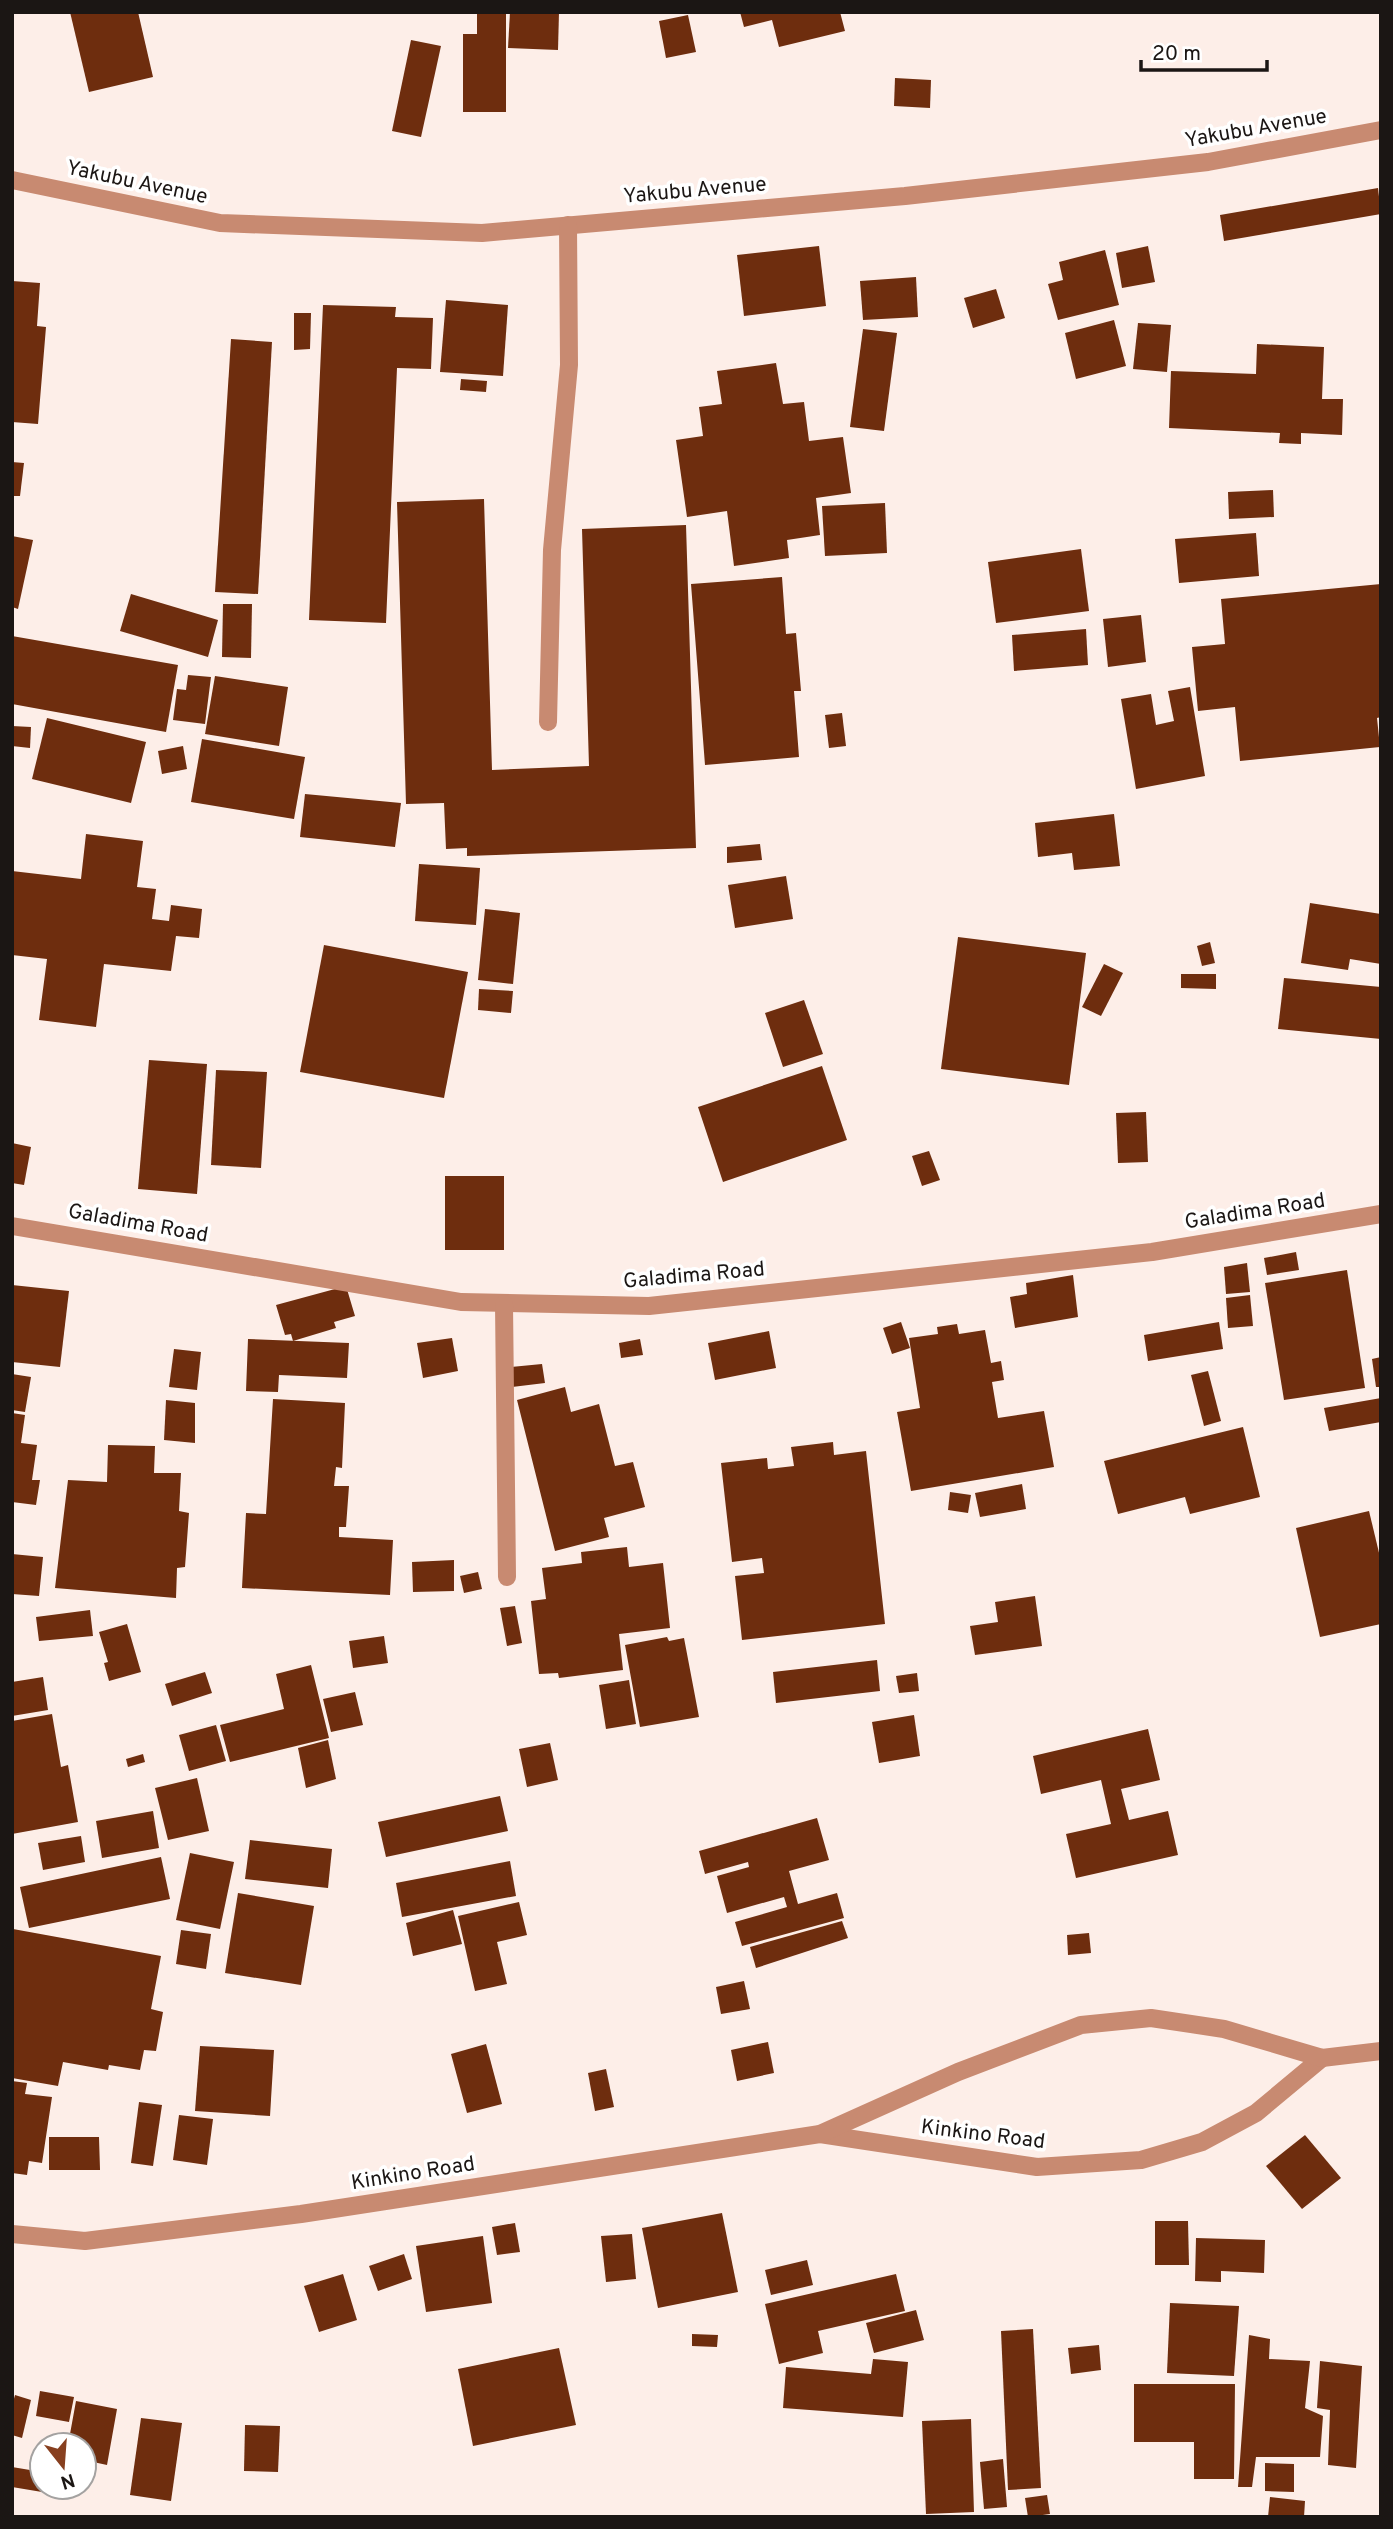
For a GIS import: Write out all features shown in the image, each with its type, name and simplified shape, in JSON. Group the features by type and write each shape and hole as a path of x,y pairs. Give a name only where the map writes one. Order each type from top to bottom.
{"street":[{"name":"Yakubu Avenue","path":"12,180 220,223 482,233 905,195 1208,162 1381,130"},
{"path":"548,722 552,550 569,365 568,225"},
{"name":"Galadima Road","path":"12,1226 461,1302 649,1306 1152,1252 1381,1214"},
{"path":"504,1304 508,1577"},
{"name":"Kinkino Road","path":"12,2234 85,2241 139,2235 301,2214 820,2134 958,2072 1081,2025 1151,2018 1224,2029 1322,2058 1381,2051"},
{"name":"Kinkino Road","path":"820,2134 1037,2168 1141,2160 1202,2142 1256,2113 1322,2058"}],"building":[{"path":"70,12 138,12 153,77 89,92"},
{"path":"477,12 506,12 506,112 463,112 463,34 477,34"},
{"path":"510,12 559,12 558,50 508,48"},
{"path":"740,12 840,12 845,31 779,47 772,20 744,27"},
{"path":"688,15 696,52 666,58 659,21"},
{"path":"411,40 441,46 421,137 392,131"},
{"path":"895,78 931,80 930,108 894,106"},
{"path":"1378,188 1381,214 1224,241 1220,215"},
{"path":"819,246 826,306 744,316 737,255"},
{"path":"1148,246 1155,282 1122,288 1116,253"},
{"path":"1105,250 1119,305 1058,320 1048,284 1063,280 1059,262"},
{"path":"916,277 918,317 863,320 860,281"},
{"path":"12,281 40,283 37,326 46,327 38,424 12,422"},
{"path":"996,289 1005,318 973,328 964,298"},
{"path":"446,300 508,305 503,376 440,372"},
{"path":"323,305 396,307 395,317 433,318 431,369 397,368 386,623 309,620"},
{"path":"294,313 311,313 310,349 294,350"},
{"path":"1114,320 1126,366 1076,379 1065,333"},
{"path":"1138,323 1171,325 1167,372 1133,369"},
{"path":"863,329 897,333 884,431 850,427"},
{"path":"231,339 272,342 258,594 215,592"},
{"path":"1257,344 1324,347 1322,399 1343,399 1342,435 1301,433 1301,444 1279,443 1280,433 1169,428 1171,371 1256,374"},
{"path":"776,363 783,404 804,402 809,441 843,437 851,493 816,498 820,535 787,540 789,558 734,566 727,511 687,517 676,440 703,436 699,407 722,404 717,371"},
{"path":"461,379 487,381 486,392 460,390"},
{"path":"12,462 24,463 20,496 12,496"},
{"path":"1273,490 1274,517 1229,519 1228,492"},
{"path":"484,499 492,770 589,766 582,529 686,525 696,848 467,856 467,848 446,849 444,803 406,804 397,502"},
{"path":"885,503 887,553 825,556 822,506"},
{"path":"1256,533 1259,576 1179,583 1175,539"},
{"path":"12,536 33,540 18,609 12,607"},
{"path":"1081,549 1089,611 996,623 988,562"},
{"path":"782,577 786,634 796,633 801,691 794,691 799,757 705,765 691,584"},
{"path":"1381,584 1381,717 1377,718 1380,747 1240,761 1235,707 1198,711 1192,647 1225,644 1221,599"},
{"path":"131,594 218,620 208,657 120,631"},
{"path":"223,604 252,604 251,658 222,657"},
{"path":"1141,615 1146,662 1108,667 1103,619"},
{"path":"1086,629 1088,665 1014,671 1012,635"},
{"path":"12,636 178,665 166,732 12,704"},
{"path":"188,675 211,677 205,724 173,720 177,689 186,690"},
{"path":"215,676 288,687 279,746 205,734"},
{"path":"1190,687 1205,776 1136,789 1121,699 1151,694 1156,725 1174,721 1168,691"},
{"path":"842,713 846,746 829,748 825,715"},
{"path":"47,718 146,742 131,803 32,779"},
{"path":"12,726 31,727 30,748 12,746"},
{"path":"202,739 305,757 294,819 191,802"},
{"path":"183,746 187,769 162,774 158,751"},
{"path":"305,794 401,803 395,847 300,837"},
{"path":"1114,814 1120,866 1074,870 1072,853 1038,857 1035,823"},
{"path":"86,834 143,841 137,887 156,889 152,919 169,921 171,905 202,909 199,938 176,936 171,971 104,964 96,1027 39,1020 47,959 12,955 12,871 81,879"},
{"path":"760,844 762,860 727,863 727,847"},
{"path":"419,864 480,868 476,925 415,921"},
{"path":"786,876 793,919 735,928 728,885"},
{"path":"1310,903 1381,914 1381,964 1350,959 1348,970 1301,963"},
{"path":"485,909 520,913 513,984 478,980"},
{"path":"958,937 1086,953 1069,1085 941,1069"},
{"path":"1210,942 1215,963 1202,966 1197,946"},
{"path":"324,945 468,972 444,1098 300,1072"},
{"path":"1104,964 1123,973 1101,1016 1082,1007"},
{"path":"1181,974 1216,974 1216,989 1181,988"},
{"path":"1284,978 1381,987 1381,1039 1278,1029"},
{"path":"479,989 513,991 511,1013 478,1010"},
{"path":"804,1000 823,1054 783,1067 765,1013"},
{"path":"149,1060 207,1064 197,1194 138,1189"},
{"path":"822,1066 847,1140 723,1182 698,1107"},
{"path":"216,1070 267,1072 261,1168 211,1165"},
{"path":"1146,1112 1148,1162 1118,1163 1116,1113"},
{"path":"12,1143 31,1147 24,1185 12,1183"},
{"path":"929,1151 940,1180 922,1186 912,1156"},
{"path":"445,1176 504,1176 504,1250 445,1250"},
{"path":"1296,1252 1299,1270 1267,1275 1264,1258"},
{"path":"1247,1263 1250,1292 1226,1294 1224,1267"},
{"path":"1347,1270 1365,1388 1284,1400 1265,1283"},
{"path":"1073,1275 1078,1317 1015,1328 1010,1297 1027,1294 1026,1283"},
{"path":"12,1285 69,1291 60,1367 12,1362"},
{"path":"346,1286 355,1316 334,1322 336,1328 293,1341 291,1334 285,1335 276,1305"},
{"path":"1250,1295 1253,1326 1228,1328 1226,1298"},
{"path":"901,1322 910,1348 892,1354 883,1328"},
{"path":"1219,1322 1223,1349 1148,1361 1144,1335"},
{"path":"957,1324 959,1334 985,1330 991,1363 1001,1361 1004,1380 992,1382 998,1418 1044,1411 1054,1467 911,1491 897,1412 920,1408 909,1338 938,1334 937,1327"},
{"path":"769,1331 776,1368 715,1380 708,1343"},
{"path":"452,1338 458,1371 423,1378 417,1343"},
{"path":"248,1339 349,1343 347,1378 279,1375 278,1392 246,1391"},
{"path":"640,1339 643,1355 621,1358 619,1343"},
{"path":"174,1349 201,1352 197,1390 169,1387"},
{"path":"1381,1357 1381,1387 1376,1387 1372,1359"},
{"path":"542,1364 545,1383 512,1387 511,1367"},
{"path":"1208,1371 1221,1421 1204,1426 1191,1375"},
{"path":"12,1374 31,1377 25,1412 12,1410"},
{"path":"565,1387 571,1412 599,1404 615,1466 633,1462 645,1507 604,1518 609,1537 555,1551 517,1400"},
{"path":"1381,1398 1381,1422 1329,1431 1324,1408"},
{"path":"273,1399 345,1403 342,1468 336,1467 334,1486 349,1486 346,1527 339,1527 339,1537 393,1540 390,1595 242,1588 246,1513 266,1514"},
{"path":"166,1400 195,1403 195,1443 164,1440"},
{"path":"12,1413 25,1415 21,1443 37,1445 32,1480 40,1480 36,1505 12,1502"},
{"path":"1243,1427 1260,1497 1190,1514 1185,1497 1118,1514 1104,1461"},
{"path":"833,1442 834,1455 866,1451 885,1624 742,1640 735,1576 764,1573 762,1558 732,1562 721,1463 767,1458 768,1469 794,1466 791,1447"},
{"path":"108,1445 155,1446 154,1473 181,1473 179,1511 189,1513 185,1567 177,1568 176,1598 55,1588 68,1480 107,1482"},
{"path":"1022,1484 1026,1509 980,1517 975,1493"},
{"path":"950,1492 971,1495 968,1513 948,1510"},
{"path":"1369,1511 1381,1561 1381,1624 1320,1637 1296,1528"},
{"path":"627,1547 629,1567 663,1563 670,1628 619,1634 623,1670 559,1678 558,1673 539,1674 531,1601 546,1599 542,1568 582,1563 581,1552"},
{"path":"12,1554 43,1557 39,1596 12,1594"},
{"path":"454,1560 454,1591 413,1592 412,1562"},
{"path":"478,1572 482,1589 464,1593 460,1576"},
{"path":"1035,1596 1042,1646 975,1655 970,1626 998,1622 995,1602"},
{"path":"515,1606 522,1643 507,1646 500,1608"},
{"path":"90,1610 93,1636 39,1641 36,1617"},
{"path":"127,1624 141,1672 109,1681 104,1663 108,1662 99,1632"},
{"path":"384,1636 388,1663 353,1668 349,1641"},
{"path":"667,1637 669,1641 684,1638 699,1717 640,1727 625,1645"},
{"path":"877,1660 880,1691 776,1703 773,1672"},
{"path":"311,1665 329,1738 230,1762 220,1725 284,1709 276,1674"},
{"path":"205,1672 212,1693 172,1706 165,1684"},
{"path":"917,1673 919,1691 899,1693 896,1676"},
{"path":"43,1677 48,1710 12,1716 12,1682"},
{"path":"629,1680 636,1724 606,1729 599,1685"},
{"path":"355,1692 363,1725 331,1732 323,1699"},
{"path":"52,1714 61,1767 68,1765 78,1822 12,1834 12,1721"},
{"path":"914,1715 920,1756 879,1763 872,1722"},
{"path":"216,1725 226,1761 189,1771 179,1735"},
{"path":"1148,1729 1160,1780 1121,1789 1129,1820 1168,1811 1178,1855 1076,1878 1066,1834 1111,1824 1101,1780 1041,1794 1033,1756"},
{"path":"328,1740 336,1779 306,1788 298,1748"},
{"path":"550,1743 558,1780 527,1787 519,1749"},
{"path":"143,1754 145,1762 128,1767 126,1759"},
{"path":"197,1778 209,1831 168,1840 155,1788"},
{"path":"500,1796 508,1831 386,1857 378,1822"},
{"path":"153,1811 159,1848 102,1858 96,1821"},
{"path":"817,1818 829,1860 789,1871 798,1904 837,1893 844,1918 742,1946 735,1922 787,1907 784,1897 727,1913 717,1876 749,1867 748,1862 705,1874 699,1851"},
{"path":"81,1836 85,1862 43,1870 38,1843"},
{"path":"250,1840 332,1849 328,1888 245,1879"},
{"path":"190,1853 234,1862 220,1929 176,1920"},
{"path":"161,1857 170,1899 29,1928 20,1887"},
{"path":"510,1861 516,1896 402,1917 396,1883"},
{"path":"238,1893 314,1906 301,1985 225,1973"},
{"path":"519,1902 527,1935 497,1942 507,1984 475,1991 458,1916"},
{"path":"453,1910 462,1944 413,1956 406,1923"},
{"path":"842,1921 848,1938 756,1968 750,1947"},
{"path":"13,1929 161,1956 151,2009 163,2012 156,2051 144,2050 140,2070 109,2065 108,2070 63,2062 58,2086 12,2078"},
{"path":"181,1930 211,1934 206,1969 176,1964"},
{"path":"1089,1933 1091,1953 1068,1955 1067,1935"},
{"path":"744,1981 750,2009 721,2014 716,1987"},
{"path":"768,2042 774,2073 737,2081 731,2050"},
{"path":"486,2044 502,2104 467,2113 451,2054"},
{"path":"200,2046 274,2050 270,2116 195,2111"},
{"path":"606,2069 614,2107 595,2111 588,2073"},
{"path":"12,2081 27,2083 25,2094 52,2097 42,2163 29,2161 27,2175 12,2173"},
{"path":"139,2102 162,2105 153,2166 131,2163"},
{"path":"179,2115 213,2119 207,2165 173,2160"},
{"path":"1305,2135 1341,2178 1302,2209 1266,2166"},
{"path":"49,2137 99,2137 100,2170 49,2170"},
{"path":"722,2213 738,2292 658,2308 642,2228"},
{"path":"1155,2221 1188,2221 1189,2265 1155,2265"},
{"path":"515,2223 520,2252 497,2255 492,2227"},
{"path":"632,2234 636,2279 606,2282 601,2236"},
{"path":"483,2236 492,2303 426,2312 416,2246"},
{"path":"1196,2238 1265,2240 1264,2273 1221,2271 1221,2282 1195,2281"},
{"path":"404,2254 412,2279 378,2291 369,2266"},
{"path":"807,2260 813,2285 771,2295 765,2270"},
{"path":"343,2274 357,2320 319,2332 304,2286"},
{"path":"896,2274 905,2311 818,2331 823,2353 779,2364 765,2304"},
{"path":"1170,2303 1239,2306 1234,2376 1167,2373"},
{"path":"916,2310 924,2340 874,2353 866,2323"},
{"path":"1033,2329 1041,2488 1008,2490 1001,2331"},
{"path":"692,2334 718,2335 717,2347 692,2346"},
{"path":"1249,2335 1270,2339 1269,2359 1310,2361 1305,2408 1323,2416 1320,2457 1256,2457 1252,2487 1238,2487"},
{"path":"1099,2345 1101,2370 1071,2374 1068,2348"},
{"path":"559,2348 576,2425 473,2446 458,2369"},
{"path":"873,2359 908,2362 903,2417 783,2408 786,2367 871,2374"},
{"path":"1320,2361 1362,2366 1356,2468 1328,2465 1330,2410 1317,2408"},
{"path":"1134,2384 1235,2384 1234,2479 1194,2479 1194,2442 1134,2442"},
{"path":"40,2391 74,2397 69,2422 36,2416"},
{"path":"15,2395 31,2400 22,2438 12,2435 12,2406"},
{"path":"76,2401 117,2409 107,2465 98,2463 98,2431 71,2431"},
{"path":"141,2418 182,2423 171,2501 130,2495"},
{"path":"971,2419 974,2512 926,2514 922,2421"},
{"path":"245,2425 280,2426 278,2472 244,2471"},
{"path":"1003,2459 1007,2507 984,2509 980,2462"},
{"path":"1265,2463 1294,2464 1294,2492 1265,2491"},
{"path":"12,2467 28,2470 28,2490 12,2487"},
{"path":"1047,2495 1050,2514 1028,2517 1025,2498"},
{"path":"1270,2497 1305,2501 1304,2517 1268,2517"}]}
